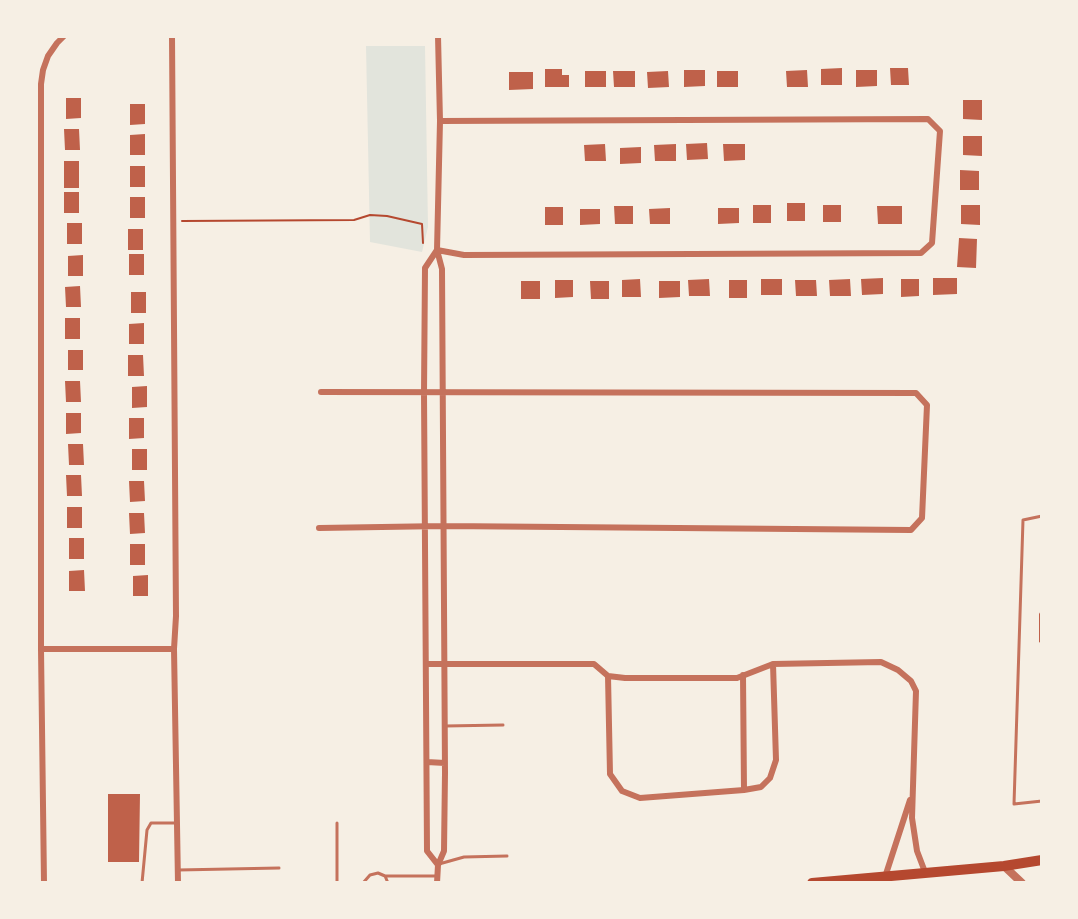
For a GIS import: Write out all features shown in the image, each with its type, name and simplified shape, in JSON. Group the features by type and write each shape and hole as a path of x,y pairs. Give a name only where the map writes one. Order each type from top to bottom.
{"main road":[{"path":"813,883 1004,866 1042,860"}],"street":[{"path":"44,883 41,649 41,84 48,56 64,36"},
{"path":"171,36 176,616 174,649 178,883"},
{"path":"437,880 438,865 444,851 445,763 442,269 437,250 440,121 438,36"},
{"path":"437,250 464,255 921,253 932,243 940,131 928,119 440,121"},
{"path":"437,250 425,268 424,393 427,851 438,865"},
{"path":"320,528 444,526 911,530 922,518 927,405 916,393 321,392"},
{"path":"41,649 174,649"},
{"path":"426,664 594,664 609,675 637,678 737,678 773,664 881,662 898,670 911,681 916,691 912,818 917,851 925,872"},
{"path":"609,675 610,774 622,791 640,798 744,790 761,787 770,778 776,760 773,664"},
{"path":"743,675 744,790"},
{"path":"427,762 445,763"},
{"path":"885,877 912,794"},
{"path":"1004,866 1022,883"}],"lane":[{"path":"1042,516 1023,520 1014,804 1042,801"},
{"path":"445,726 503,725"},
{"path":"142,883 147,830 151,823 177,823"},
{"path":"337,823 337,883"},
{"path":"438,865 464,857 507,856"},
{"path":"178,870 279,868"},
{"path":"363,883 373,873 437,880"},
{"path":"385,876 388,883"}],"path":[{"path":"173,221 354,220 370,215 387,216 422,224 423,243"}],"shaded area":[{"path":"366,46 425,46 428,227 422,252 370,242"}],"building":[{"path":"842,68 842,85 821,85 821,69"},
{"path":"890,68 908,68 909,85 891,85"},
{"path":"545,69 562,69 562,75 569,75 569,87 545,87"},
{"path":"684,70 705,70 705,86 684,87"},
{"path":"807,70 808,87 787,87 786,71"},
{"path":"856,70 877,70 877,86 856,87"},
{"path":"585,71 606,71 606,87 585,87"},
{"path":"613,71 635,71 635,87 614,87"},
{"path":"668,71 669,87 648,88 647,72"},
{"path":"717,71 738,71 738,87 717,87"},
{"path":"509,72 533,72 533,89 509,90"},
{"path":"66,98 81,98 81,118 66,119"},
{"path":"963,100 982,100 982,120 963,119"},
{"path":"130,104 145,104 145,124 130,125"},
{"path":"64,129 79,129 80,150 65,150"},
{"path":"145,134 145,155 130,155 130,135"},
{"path":"963,136 982,136 982,156 963,155"},
{"path":"707,143 708,159 687,160 686,144"},
{"path":"605,144 606,161 585,161 584,145"},
{"path":"676,144 676,161 655,161 654,145"},
{"path":"723,144 745,144 745,160 724,161"},
{"path":"641,147 641,163 620,164 620,148"},
{"path":"64,161 79,161 79,188 64,188"},
{"path":"130,166 145,166 145,187 130,187"},
{"path":"960,170 979,171 979,190 960,190"},
{"path":"64,192 79,192 79,213 64,213"},
{"path":"130,197 145,197 145,218 130,218"},
{"path":"787,203 805,203 805,221 787,221"},
{"path":"753,205 771,205 771,223 753,223"},
{"path":"823,205 841,205 841,222 823,222"},
{"path":"961,205 980,205 980,225 961,224"},
{"path":"614,206 633,206 633,224 615,224"},
{"path":"877,206 902,206 902,224 878,224"},
{"path":"545,207 563,207 563,225 545,225"},
{"path":"670,208 670,224 650,224 649,209"},
{"path":"718,208 739,208 739,223 718,224"},
{"path":"580,209 600,209 600,224 580,225"},
{"path":"67,223 82,223 82,244 67,244"},
{"path":"128,229 143,229 143,250 128,250"},
{"path":"959,238 977,239 976,268 957,267"},
{"path":"129,254 144,254 144,275 129,275"},
{"path":"83,255 83,276 68,276 68,256"},
{"path":"883,278 883,294 862,295 861,279"},
{"path":"933,278 957,278 957,294 933,295"},
{"path":"640,279 641,297 622,297 622,280"},
{"path":"709,279 710,296 689,296 688,280"},
{"path":"761,279 782,279 782,295 761,295"},
{"path":"850,279 851,296 830,296 829,280"},
{"path":"901,279 919,279 919,296 901,297"},
{"path":"555,280 573,280 573,297 555,298"},
{"path":"729,280 747,280 747,298 729,298"},
{"path":"795,280 816,280 817,296 796,296"},
{"path":"521,281 540,281 540,299 521,299"},
{"path":"590,281 609,281 609,299 591,299"},
{"path":"659,281 680,281 680,297 659,298"},
{"path":"80,286 81,307 66,307 65,287"},
{"path":"131,292 146,292 146,313 131,313"},
{"path":"65,318 80,318 80,339 65,339"},
{"path":"144,323 144,344 129,344 129,324"},
{"path":"68,350 83,350 83,370 68,370"},
{"path":"128,355 143,355 144,376 128,376"},
{"path":"65,381 80,381 81,402 66,402"},
{"path":"147,386 147,407 132,408 132,387"},
{"path":"66,413 81,413 81,433 66,434"},
{"path":"129,418 144,418 144,438 129,439"},
{"path":"68,444 83,444 84,465 69,465"},
{"path":"132,449 147,449 147,470 132,470"},
{"path":"66,475 81,475 82,496 67,496"},
{"path":"129,481 144,481 145,501 130,502"},
{"path":"67,507 82,507 82,528 67,528"},
{"path":"129,513 144,513 145,533 130,534"},
{"path":"69,538 84,538 84,559 69,559"},
{"path":"130,544 145,544 145,565 130,565"},
{"path":"84,570 85,591 69,591 69,571"},
{"path":"148,575 148,596 133,596 133,576"},
{"path":"1042,609 1042,644 1039,642 1039,614"},
{"path":"108,794 140,794 139,862 108,862"}]}
